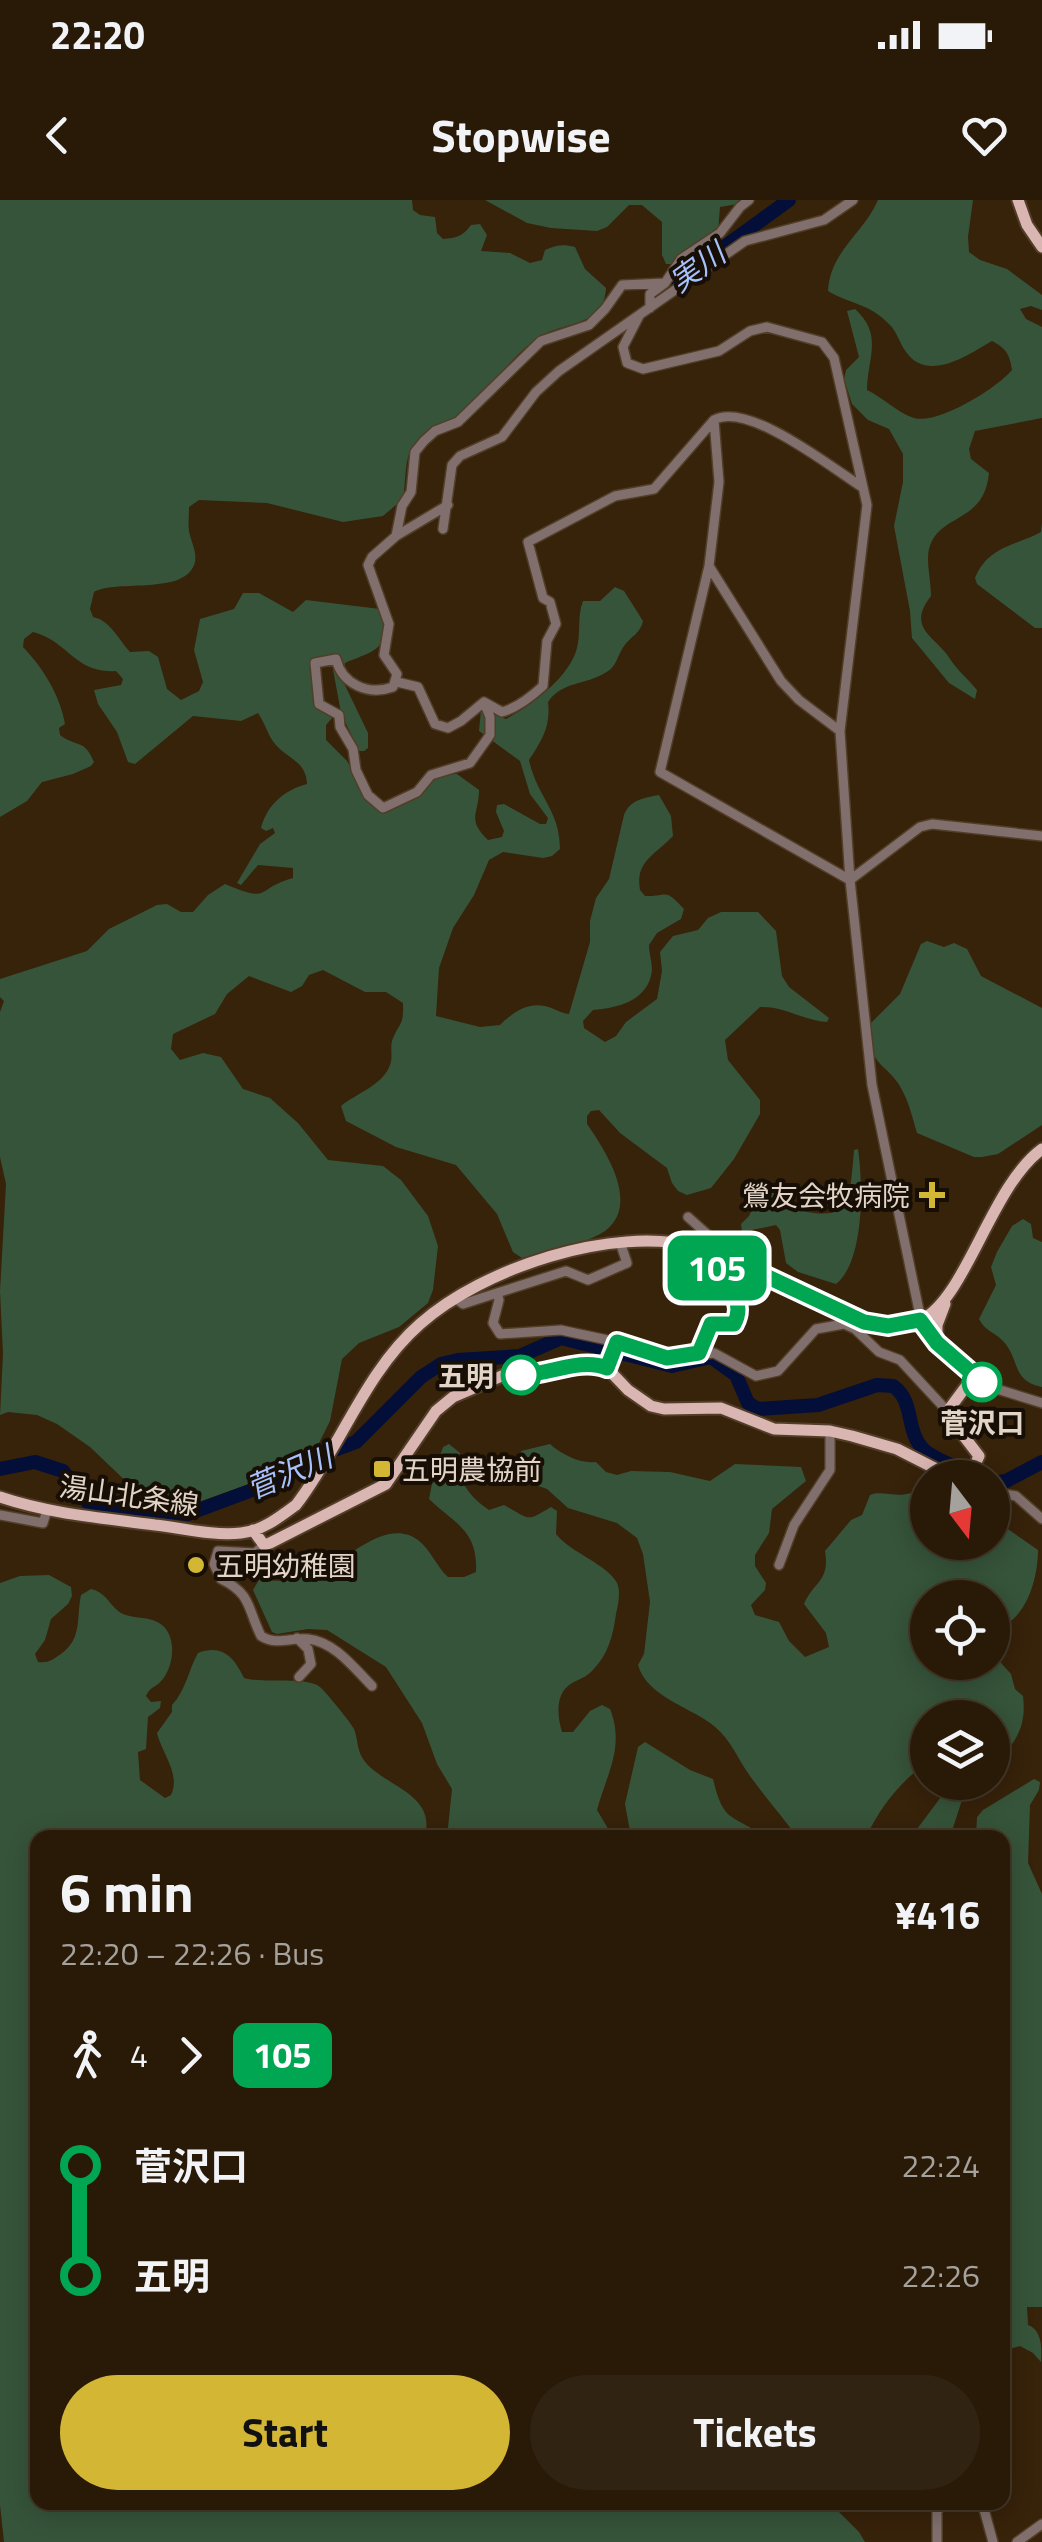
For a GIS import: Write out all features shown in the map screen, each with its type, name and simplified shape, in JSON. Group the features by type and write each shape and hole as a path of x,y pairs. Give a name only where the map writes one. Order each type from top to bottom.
{"main road":[{"path":"1018,200 1027,225 1042,247"},
{"path":"937,1343 937,1325 949,1294 1017,1173 1042,1149"},
{"name":"湯山北条線","path":"0,1497 47,1510 224,1533 253,1530 296,1505 387,1361 420,1324 484,1281 533,1263 620,1242 680,1244 721,1255 864,1322 888,1326 920,1320"},
{"path":"949,1294 920,1320 937,1343 974,1377 952,1403 950,1414 978,1456 976,1460"},
{"path":"253,1530 264,1544 314,1523 386,1484 396,1475 436,1411 453,1397 504,1375 540,1375 582,1364 609,1363 628,1390 651,1406 721,1408 774,1429 830,1431 897,1450 917,1460"}],"street":[{"path":"650,308 650,294 665,283 681,259 720,234 740,206 750,200"},
{"path":"444,529 450,473 460,456 502,437 536,392 558,371 745,241 824,220 853,200"},
{"path":"396,536 402,506 411,492 414,452 424,441 435,431 458,422 541,340 589,325 622,285 665,283"},
{"path":"640,316 623,347 627,362 643,369 719,352 750,331 767,327 822,342 834,358 866,522 840,731 850,880 872,1085 920,1320"},
{"path":"484,702 495,710 509,710 543,686 547,641 556,615 550,602 543,598 528,542 615,496 654,489 722,415 767,426 862,487"},
{"path":"714,420 719,482 709,566 660,772 850,880"},
{"path":"397,682 397,674 384,655 389,624 368,564 396,536 448,505"},
{"path":"709,566 781,680 799,700 840,731"},
{"path":"397,682 386,690 362,688 345,678 336,658 315,663 319,704 339,715 368,795 383,808 417,792 432,775 470,762 490,736 490,717 484,702"},
{"path":"397,682 423,693 431,718 441,728 461,721 484,702"},
{"path":"850,880 920,828 932,824 1042,836"},
{"path":"688,1217 717,1244 727,1247 716,1262 718,1273 738,1298 734,1324 711,1324 699,1353"},
{"path":"455,1298 463,1304 566,1271 583,1280 593,1278 626,1263 620,1242"},
{"path":"497,1293 493,1323 500,1334 561,1330 667,1358 714,1353 748,1373 763,1376 778,1370 816,1330 844,1324 879,1352 900,1360 950,1414"},
{"path":"609,1363 616,1344"},
{"path":"974,1377 1042,1403"},
{"path":"779,1566 794,1525 830,1470 830,1431"},
{"path":"1010,1495 1042,1518"},
{"path":"0,1515 42,1523 47,1510"},
{"path":"264,1544 255,1553 218,1551 215,1556 220,1580 236,1585 243,1593 261,1636 274,1642 313,1639 332,1648 372,1686"},
{"path":"298,1638 311,1656 311,1664 299,1677"},
{"path":"937,2542 938,2510"},
{"path":"984,2510 993,2542"},
{"path":"1017,2542 1042,2524"}],"green space":[{"path":"0,200 412,200 413,210 435,217 437,233 443,239 459,236 471,225 480,224 487,235 481,251 510,253 530,263 542,260 545,250 553,247 575,247 585,269 606,288 598,311 536,339 458,416 417,441 408,457 403,499 383,516 343,522 267,503 199,500 189,507 195,562 189,573 166,583 94,592 90,609 93,617 109,626 130,652 149,651 158,657 167,689 181,700 199,691 203,682 194,650 200,619 234,609 243,593 259,593 293,612 306,600 380,609 383,640 373,651 345,663 342,679 368,733 368,748 359,751 341,713 332,664 321,656 314,660 315,679 333,717 326,725 326,740 347,761 368,799 391,807 437,775 457,774 479,790 475,821 488,840 502,837 504,831 497,805 504,804 540,824 546,824 548,818 530,794 520,761 479,731 481,710 506,719 537,699 573,659 583,601 600,601 615,587 624,591 643,621 640,629 609,671 567,687 548,702 544,732 529,760 556,824 560,849 543,858 503,852 489,860 474,895 453,928 439,968 436,1016 480,1027 500,1025 532,1006 569,1014 590,942 596,898 609,879 624,815 633,803 659,795 671,816 673,836 643,865 640,890 645,896 673,898 684,909 681,919 657,933 649,945 652,970 645,989 621,1005 593,1010 583,1021 584,1028 605,1042 616,1036 626,1022 657,999 662,971 660,952 673,936 698,930 708,918 721,912 758,912 776,931 782,976 789,987 829,1018 827,1022 818,1021 760,1007 725,1040 728,1060 760,1100 760,1114 734,1159 711,1188 687,1195 678,1191 667,1168 620,1133 599,1110 591,1111 587,1124 610,1162 620,1192 615,1220 588,1240 522,1258 513,1252 497,1214 456,1165 396,1147 346,1121 341,1106 387,1072 392,1041 402,1021 403,1003 386,992 365,992 323,970 309,975 302,986 291,992 249,976 227,994 215,1014 173,1034 171,1049 180,1060 203,1053 221,1057 243,1089 270,1098 298,1123 328,1160 383,1166 401,1180 428,1216 438,1246 428,1303 399,1327 359,1343 342,1359 330,1421 317,1447 263,1479 190,1505 133,1488 90,1447 57,1424 37,1415 0,1415 0,1291 6,1184 0,1157 0,1012 4,1001 0,997 0,979 87,951 109,929 157,905 193,912 225,884 257,894 293,878 293,868 258,865 241,885 237,883 260,844 275,833 273,828 261,828 267,812 284,794 307,784 306,776 300,765 273,741 258,713 241,721 193,716 135,764 128,762 94,690 121,685 123,679 116,671 102,671 81,662 55,642 33,632 24,639 23,647 55,692 65,724 59,728 60,735 83,746 94,762 73,774 42,782 27,801 0,817"},
{"path":"485,200 745,200 720,207 718,232 666,264 662,255 662,222 642,205 629,205 607,227 597,231 527,223"},
{"path":"878,200 973,200 969,252 1007,269 1042,295 1042,310 1031,306 1020,309 1026,319 1042,327 1042,418 975,431 969,449 971,459 989,473 985,490 979,502 934,537 929,549 931,596 924,607 922,625 977,690 975,699 949,683 912,638 894,526 903,482 903,454 889,429 868,420 852,404 844,379 846,370 859,357 847,311 855,309 872,338 867,390 914,418 952,411 981,395 1012,370 1004,349 992,341 937,366 915,361 882,318 828,291 841,253"},
{"path":"1042,522 1042,628 1035,628 977,584 975,578 995,553 1041,532"},
{"path":"927,941 944,947 954,943 967,949 981,976 1042,1008 1042,1125 998,1154 974,1157 917,1133 898,1083 872,1050 870,1024 900,994 921,944"},
{"path":"858,1149 861,1201 857,1240 845,1273 836,1284 798,1272 786,1263 776,1225 742,1232 741,1224 761,1191 774,1185 779,1186 784,1207 822,1214 842,1208 850,1187 854,1150"},
{"path":"1023,1219 1031,1224 1033,1238 1042,1242 1042,1387 1020,1374 1008,1347 979,1319 996,1285 991,1267 997,1252 1012,1226"},
{"path":"449,1444 460,1453 465,1486 482,1505 489,1510 504,1505 528,1517 551,1507 557,1511 556,1534 617,1583 618,1603 606,1652 590,1673 566,1687 558,1712 562,1732 573,1732 590,1711 602,1705 610,1709 615,1748 597,1810 609,1830 448,1830 452,1789 437,1764 422,1723 386,1667 327,1630 272,1632 253,1590 259,1580 283,1581 305,1565 326,1569 370,1541 395,1533 418,1540 448,1577 476,1572 469,1537 429,1499 432,1484 441,1474 443,1447"},
{"path":"550,1444 571,1458 596,1462 606,1472 617,1475 631,1471 670,1472 710,1481 735,1464 801,1467 806,1481 772,1509 769,1533 755,1555 755,1566 766,1583 765,1590 751,1605 755,1615 779,1622 789,1641 805,1657 829,1647 826,1633 804,1604 823,1575 825,1551 851,1520 862,1515 870,1495 910,1493 910,1560 1010,1560 1010,1531 1038,1550 1028,1599 1010,1621 1010,1580 910,1580 910,1680 1010,1680 1010,1673 1015,1689 1023,1696 1023,1717 1013,1742 1010,1745 1010,1700 910,1700 910,1776 870,1830 792,1830 720,1732 660,1693 643,1676 638,1665 644,1654 650,1602 637,1538 617,1523 568,1508 547,1489 527,1482 516,1470 521,1451"},
{"path":"49,1575 71,1587 68,1604 51,1619 45,1640 35,1654 38,1662 50,1661 68,1648 76,1634 81,1595 91,1589 101,1593 121,1613 155,1621 169,1634 170,1666 146,1696 151,1702 161,1701 160,1708 148,1717 146,1749 138,1752 140,1780 165,1798 171,1795 174,1779 157,1733 172,1712 198,1653 214,1650 231,1658 244,1678 305,1682 320,1687 354,1729 363,1759 416,1800 426,1823 425,1830 30,1830 30,2510 837,2510 865,2542 4,2542 0,2505 0,1583 20,1576"},
{"path":"645,1742 690,1770 713,1779 726,1811 754,1830 630,1830 625,1804 638,1747"},
{"path":"1034,1779 1040,1782 1030,1805 1028,1863 1042,1894 1042,2307 1027,2307 1028,2325 1040,2340 1041,2362 1020,2346 1010,2349 1010,1830 976,1830 977,1817 999,1800 1010,1800 1010,1794"},
{"path":"939,1800 962,1800 952,1830 916,1830"}],"waterway":[{"name":"実川","path":"654,298 789,200"},
{"name":"菅沢川","path":"0,1469 35,1462 63,1471 89,1504 188,1514 263,1486 313,1458 356,1442 421,1377 441,1364 520,1356 561,1338 672,1366 711,1357 736,1375 748,1403 758,1409 818,1405 877,1385 893,1386 904,1400 917,1441 939,1460"},
{"name":"菅沢川","path":"1010,1479 1042,1462"}],"bus line":[{"name":"105","path":"521,1375 540,1375 582,1364 607,1368 617,1342 667,1358 699,1353 711,1324 734,1324 738,1314 738,1298 718,1273 716,1262 721,1255 864,1322 888,1326 920,1320 937,1343 982,1382"}],"place":[{"name":"鶯友会牧病院","path":"932,1195"},
{"name":"五明","path":"521,1375"},
{"name":"菅沢口","path":"982,1382"},
{"name":"五明農協前","path":"382,1469"},
{"name":"五明幼稚園","path":"196,1565"}]}
